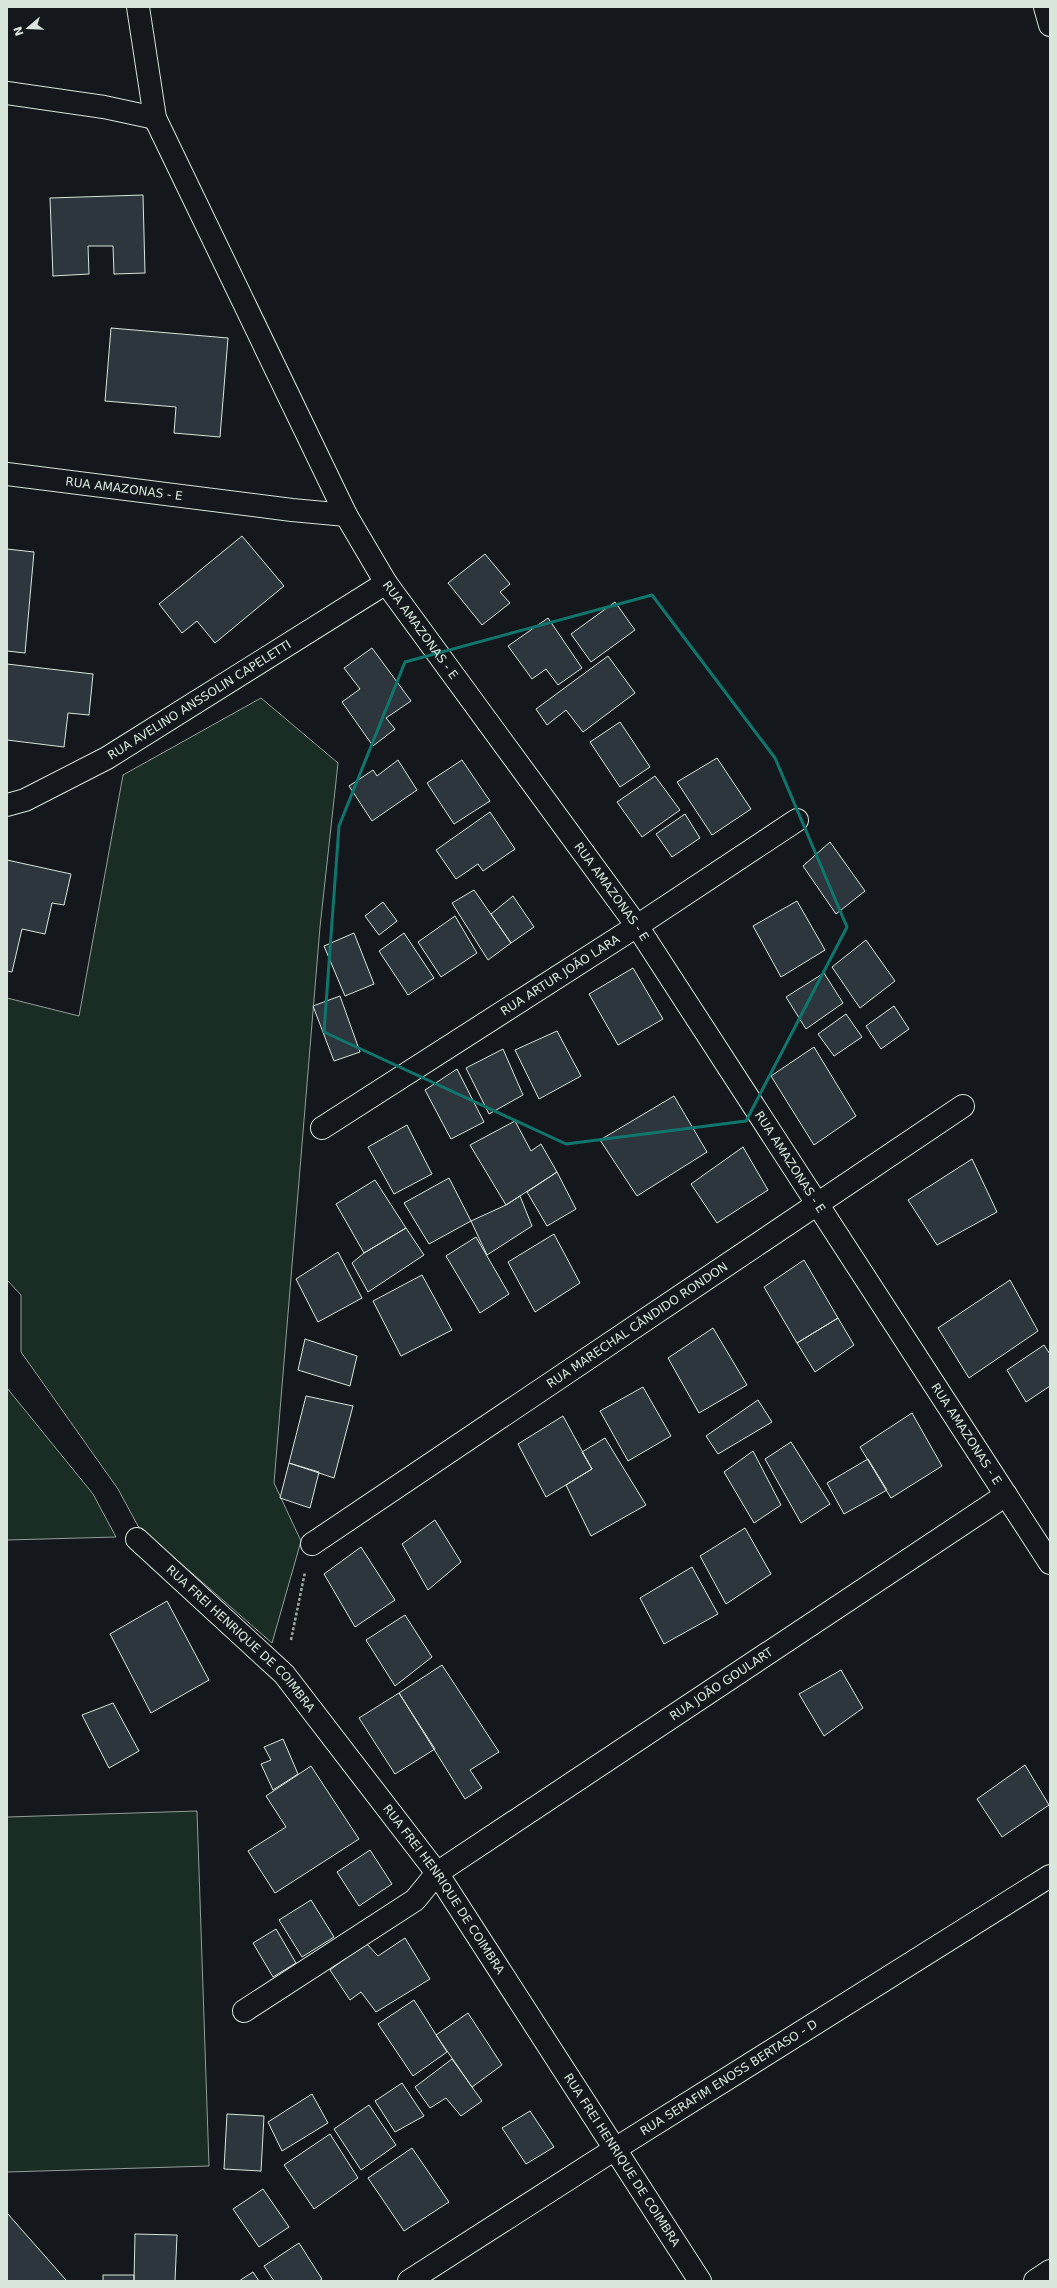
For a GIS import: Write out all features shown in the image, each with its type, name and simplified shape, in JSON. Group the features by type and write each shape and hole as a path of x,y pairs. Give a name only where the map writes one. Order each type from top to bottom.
{"street":[{"path":"138,7 155,118 346,515"},
{"path":"1045,7 1050,25"},
{"path":"7,93 104,107 155,118"},
{"name":"RUA AMAZONAS - E","path":"7,474 292,510 346,515 386,583 637,926 1050,1563"},
{"name":"RUA AVELINO ANSSOLIN CAPELETTI","path":"7,805 25,800 107,758 386,583"},
{"name":"RUA ARTUR JOÃO LARA","path":"322,1128 637,926 797,820"},
{"name":"RUA MARECHAL CÂNDIDO RONDON","path":"312,1544 963,1106"},
{"name":"RUA JOÃO GOULART","path":"244,2011 415,1900 437,1873 1006,1495"},
{"name":"RUA FREI HENRIQUE DE COIMBRA","path":"137,1539 284,1674 437,1873 700,2281"},
{"name":"RUA SERAFIM ENOSS BERTASO - D","path":"409,2281 615,2149 1050,1876"},
{"path":"1034,2281 1050,2271"}],"path":[{"path":"284,1674 312,1544"}],"highlighted area":[{"path":"652,595 775,758 847,927 746,1121 566,1144 324,1032 339,826 405,662"}],"green space":[{"path":"261,698 338,763 320,927 274,1483 301,1541 272,1643 138,1526 118,1489 21,1352 21,1295 7,1280 7,998 79,1016 123,775"},
{"path":"7,1388 93,1494 116,1537 7,1540"},
{"path":"197,1811 209,2166 7,2172 7,1817"}],"building":[{"path":"143,195 145,273 114,274 113,246 88,246 89,274 53,276 50,198"},
{"path":"111,328 228,338 220,437 174,433 176,407 105,401"},
{"path":"242,536 284,586 215,643 197,621 182,633 159,604"},
{"path":"7,549 34,552 25,653 7,651"},
{"path":"485,554 510,584 500,592 510,603 482,625 448,583"},
{"path":"615,602 635,630 591,662 571,634"},
{"path":"548,618 582,668 558,685 546,669 532,679 508,646"},
{"path":"372,648 411,701 386,718 395,729 373,746 342,702 360,689 344,668"},
{"path":"608,656 635,693 583,732 566,710 547,725 536,709"},
{"path":"7,664 93,674 89,715 68,713 64,747 7,740"},
{"path":"620,722 650,767 620,787 590,742"},
{"path":"717,758 751,809 712,835 677,782"},
{"path":"398,760 417,790 372,821 349,786 373,770 377,776"},
{"path":"462,760 490,801 454,824 427,783"},
{"path":"655,776 680,810 642,837 617,802"},
{"path":"490,812 515,849 483,871 478,864 456,879 436,850"},
{"path":"685,814 700,838 672,857 656,834"},
{"path":"830,842 865,891 836,914 803,866"},
{"path":"7,860 71,874 64,905 52,903 45,934 22,929 12,972 7,971"},
{"path":"474,890 511,943 488,960 452,903"},
{"path":"513,896 534,927 511,943 491,914"},
{"path":"797,901 825,950 781,977 753,926"},
{"path":"383,902 397,921 379,935 365,916"},
{"path":"455,916 477,953 441,977 418,942"},
{"path":"354,933 374,984 345,996 324,946"},
{"path":"404,933 434,978 408,995 379,951"},
{"path":"866,940 895,981 860,1008 832,967"},
{"path":"633,968 663,1019 618,1045 589,994"},
{"path":"824,973 843,1003 806,1029 786,997"},
{"path":"340,996 360,1052 334,1061 313,1006"},
{"path":"894,1006 909,1029 881,1049 866,1026"},
{"path":"846,1014 862,1037 834,1056 818,1034"},
{"path":"557,1031 581,1076 539,1099 515,1050"},
{"path":"814,1047 856,1116 814,1145 771,1076"},
{"path":"503,1049 523,1095 489,1114 466,1068"},
{"path":"457,1069 484,1122 451,1139 425,1090"},
{"path":"674,1096 707,1152 637,1196 600,1140"},
{"path":"515,1121 531,1151 541,1144 557,1172 506,1205 470,1145"},
{"path":"407,1125 432,1174 394,1194 368,1147"},
{"path":"743,1147 768,1190 717,1223 691,1184"},
{"path":"972,1159 997,1212 937,1245 908,1200"},
{"path":"557,1172 576,1209 547,1226 527,1192"},
{"path":"449,1178 471,1221 429,1244 404,1203"},
{"path":"375,1180 406,1228 364,1253 336,1204"},
{"path":"520,1196 532,1226 487,1255 471,1221 506,1205"},
{"path":"406,1228 424,1255 368,1292 352,1263 364,1253"},
{"path":"554,1234 580,1283 535,1312 508,1262"},
{"path":"476,1237 509,1294 480,1313 446,1256"},
{"path":"338,1252 362,1298 318,1322 296,1279"},
{"path":"804,1260 838,1318 797,1343 764,1287"},
{"path":"422,1275 452,1330 401,1356 373,1301"},
{"path":"1010,1280 1038,1331 969,1378 938,1328"},
{"path":"838,1318 854,1345 815,1372 797,1343"},
{"path":"713,1328 747,1385 699,1413 668,1358"},
{"path":"305,1339 357,1356 350,1386 298,1370"},
{"path":"1044,1345 1050,1354 1050,1386 1026,1402 1007,1370"},
{"path":"643,1387 671,1436 628,1461 600,1411"},
{"path":"306,1396 353,1406 334,1478 289,1463"},
{"path":"758,1400 772,1422 718,1454 706,1436"},
{"path":"912,1413 942,1466 891,1498 860,1447"},
{"path":"563,1416 592,1469 546,1497 518,1444"},
{"path":"605,1438 646,1505 591,1536 566,1485 592,1469 582,1452"},
{"path":"791,1442 830,1504 801,1523 765,1459"},
{"path":"753,1451 781,1505 754,1523 724,1472"},
{"path":"868,1459 887,1490 844,1514 827,1483"},
{"path":"289,1463 319,1472 310,1508 280,1498"},
{"path":"435,1520 461,1562 428,1590 402,1544"},
{"path":"745,1528 771,1574 726,1604 700,1556"},
{"path":"361,1547 395,1600 355,1627 324,1574"},
{"path":"692,1567 718,1614 664,1644 640,1598"},
{"path":"167,1601 209,1680 151,1713 110,1634"},
{"path":"405,1615 432,1657 395,1686 366,1640"},
{"path":"442,1665 499,1752 470,1770 482,1788 465,1799 399,1693"},
{"path":"841,1670 863,1708 824,1736 799,1694"},
{"path":"399,1693 435,1749 395,1774 359,1718"},
{"path":"113,1703 139,1751 109,1768 82,1715"},
{"path":"283,1739 298,1774 273,1790 261,1764 271,1760 264,1747"},
{"path":"1025,1765 1049,1805 1002,1837 977,1799"},
{"path":"311,1766 359,1839 275,1893 248,1851 286,1827 266,1796"},
{"path":"370,1850 392,1884 359,1906 337,1872"},
{"path":"311,1900 334,1937 302,1957 279,1920"},
{"path":"276,1929 296,1963 273,1977 253,1943"},
{"path":"405,1938 430,1979 376,2012 361,1992 350,2000 330,1970 366,1943 378,1956"},
{"path":"414,2000 447,2052 413,2076 378,2024"},
{"path":"468,2013 502,2065 472,2087 436,2035"},
{"path":"452,2059 482,2101 461,2116 446,2098 430,2108 415,2087"},
{"path":"402,2083 424,2116 395,2132 375,2101"},
{"path":"312,2094 328,2123 282,2151 268,2122"},
{"path":"369,2105 396,2145 361,2170 334,2129"},
{"path":"530,2111 554,2147 526,2164 502,2128"},
{"path":"227,2114 264,2116 261,2171 224,2169"},
{"path":"330,2134 358,2178 314,2209 284,2165"},
{"path":"412,2148 449,2202 404,2231 368,2178"},
{"path":"263,2189 289,2227 259,2247 233,2209"},
{"path":"7,2213 66,2280 65,2281 7,2281"},
{"path":"135,2234 177,2235 175,2281 134,2281"},
{"path":"299,2243 322,2279 319,2281 274,2281 264,2266"},
{"path":"253,2272 259,2281 239,2281"},
{"path":"103,2275 134,2275 134,2281 103,2281"}]}
